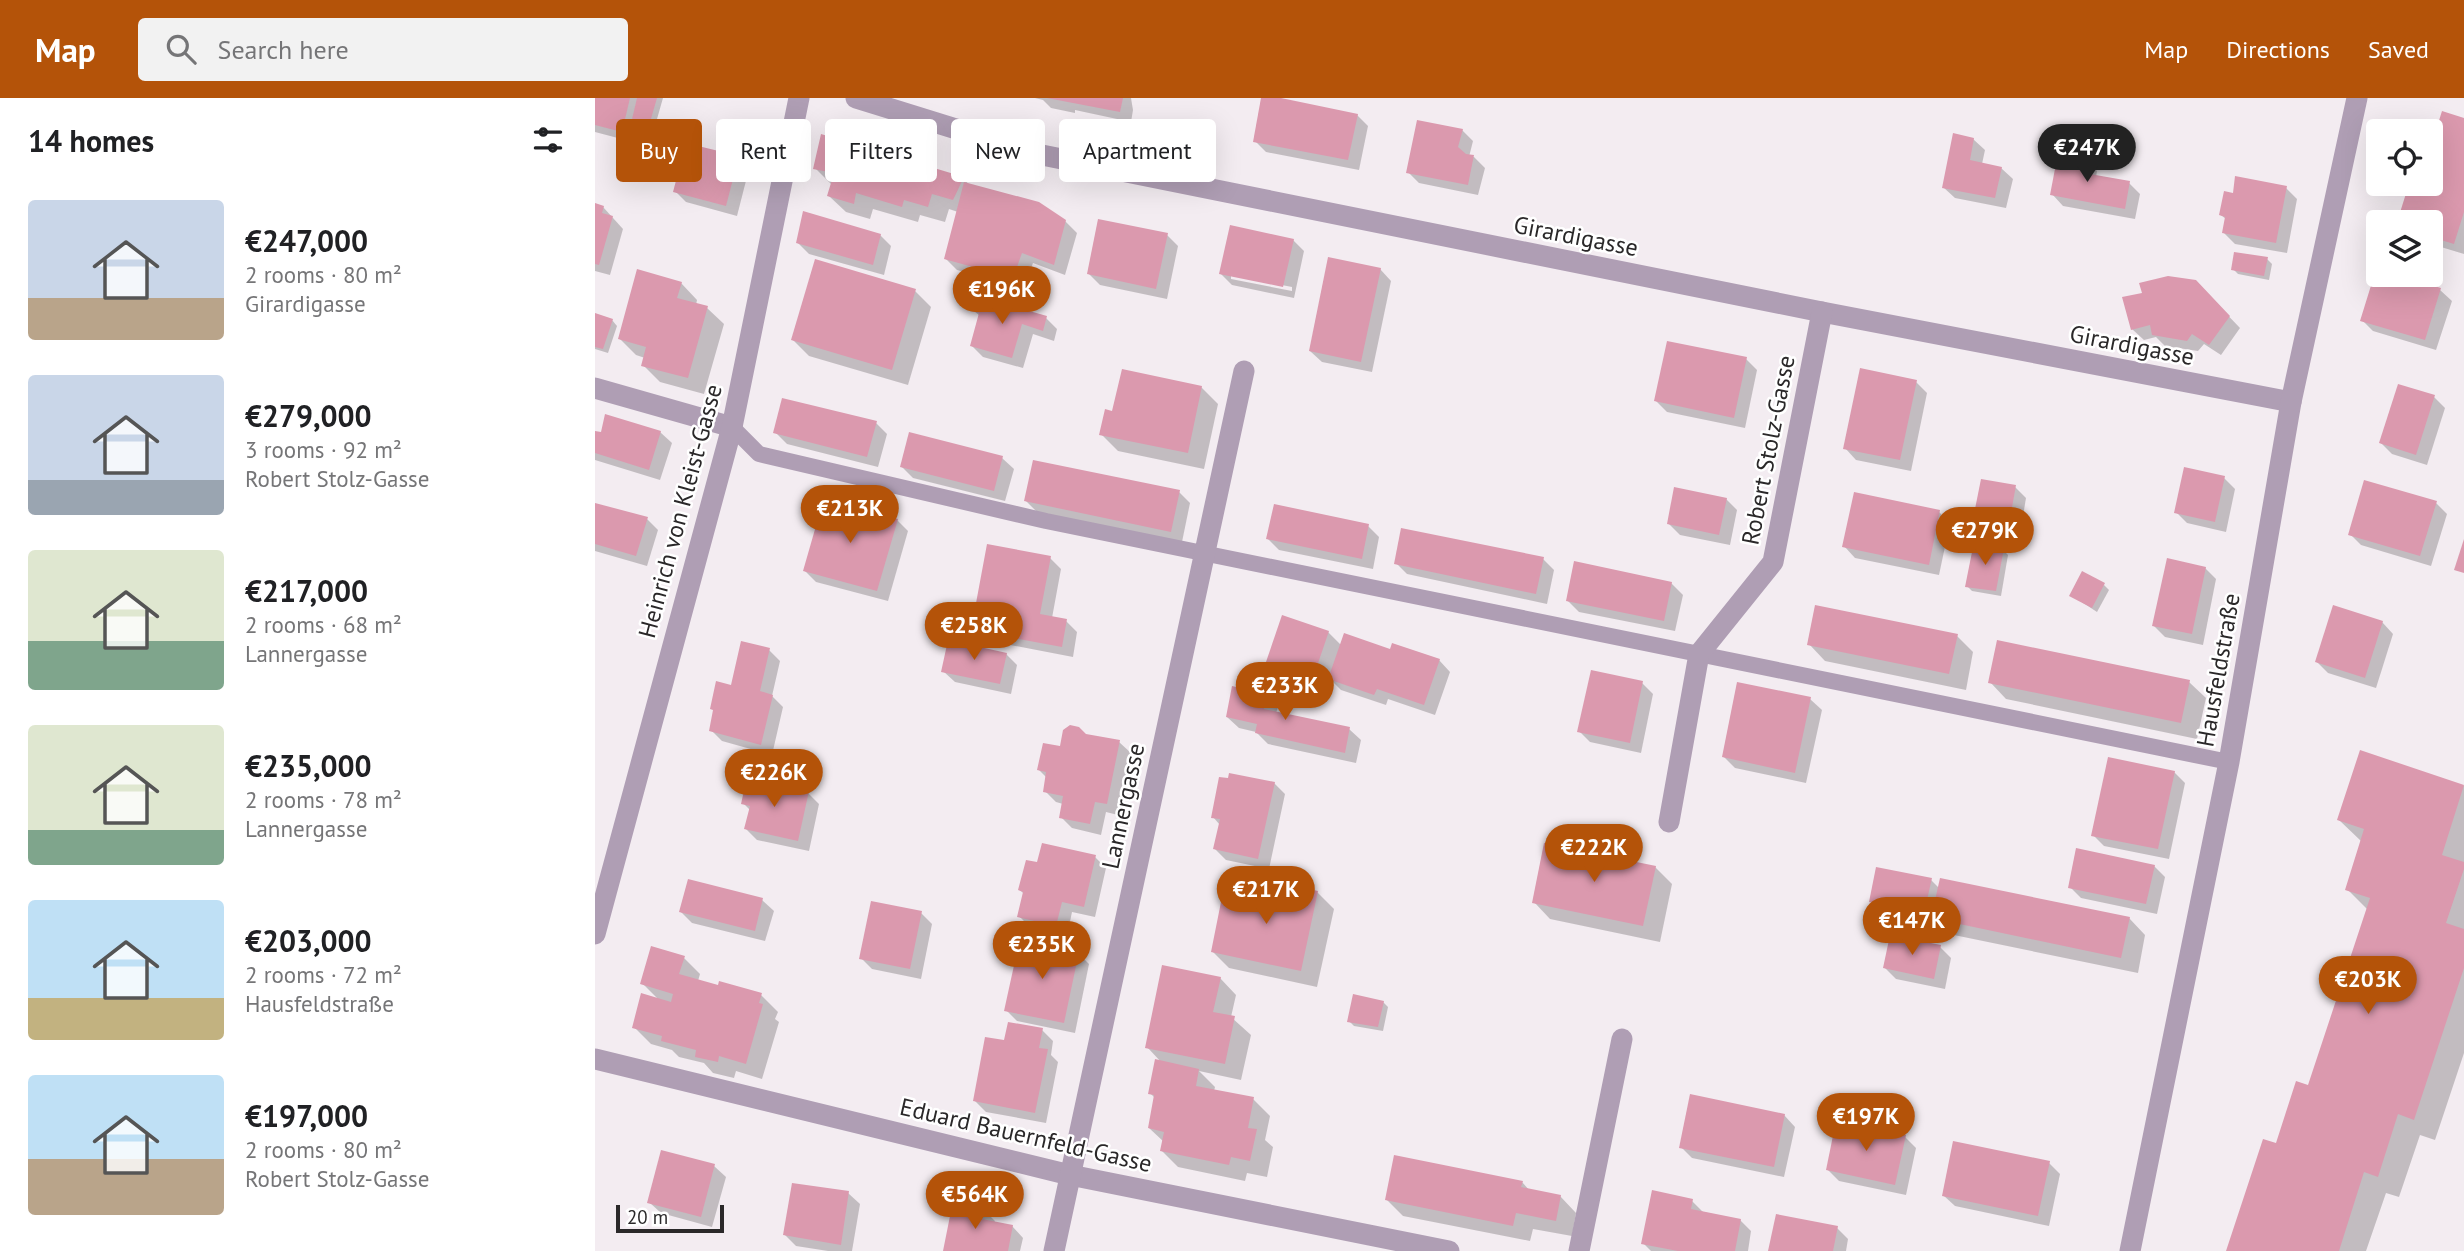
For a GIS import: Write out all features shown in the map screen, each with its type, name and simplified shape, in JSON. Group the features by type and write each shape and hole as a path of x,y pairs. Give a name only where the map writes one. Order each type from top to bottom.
{"street":[{"name":"Heinrich von Kleist-Gasse","path":"595,934 732,427 799,98"},
{"name":"Girardigasse","path":"856,98 1037,154 1822,312 2291,402"},
{"name":"Hausfeldstraße","path":"2130,1251 2229,762 2291,402 2357,98"},
{"name":"Robert Stolz-Gasse","path":"1669,822 1699,654 1773,562 1822,312"},
{"name":"Lannergasse","path":"1054,1251 1244,371"},
{"path":"595,388 732,427"},
{"path":"1579,1251 1622,1039"},
{"name":"Eduard Bauernfeld-Gasse","path":"595,1059 1070,1175 1449,1251"}],"lane":[{"path":"732,427 759,454 1046,521 2229,762"}],"building":[{"path":"595,98 630,98 625,119 616,119 616,130 595,125"},
{"path":"637,98 657,98 651,119 632,119"},
{"path":"1047,98 1123,98 1120,112"},
{"path":"1261,98 1281,98 1358,114 1348,160 1253,142"},
{"path":"2442,111 2464,118 2464,212 2454,244 2443,241 2443,210 2401,210 2405,196 2443,196 2443,119 2439,119"},
{"path":"1417,120 1463,129 1458,147 1466,154 1474,155 1468,185 1406,173"},
{"path":"1953,133 1974,138 1970,160 2002,167 1995,198 1942,188"},
{"path":"821,134 825,135 825,171 813,169"},
{"path":"702,147 716,150 716,182 732,182 726,206 673,192 676,182 702,182"},
{"path":"2058,153 2086,158 2084,173 2130,181 2125,209 2050,195"},
{"path":"937,169 951,173 951,182 962,182 953,200 932,194 928,207 904,200 902,207 856,193 854,204 827,196 831,182 937,182"},
{"path":"2235,176 2287,186 2276,243 2222,233 2225,217 2219,215 2224,191 2233,193"},
{"path":"964,182 1039,202 1066,220 1054,265 1022,253 1013,278 944,259"},
{"path":"595,203 604,206 602,213 613,216 599,265 595,264"},
{"path":"803,211 881,234 873,265 796,243"},
{"path":"1098,219 1168,233 1156,289 1087,274"},
{"path":"1230,225 1294,239 1283,287 1219,274"},
{"path":"2234,252 2268,257 2264,276 2231,270"},
{"path":"1328,257 1381,268 1361,362 1309,351"},
{"path":"815,259 916,289 892,370 791,340"},
{"path":"637,269 682,282 677,298 708,306 688,378 641,366 646,347 618,339"},
{"path":"2168,276 2196,280 2230,316 2209,345 2192,334 2187,341 2152,335 2150,325 2131,330 2122,297 2142,293 2139,283"},
{"path":"2371,287 2441,288 2425,340 2360,321"},
{"path":"977,296 1047,316 1043,331 1022,324 1012,358 970,346 979,313 972,311"},
{"path":"595,313 613,319 603,349 595,347"},
{"path":"1667,341 1747,357 1734,418 1654,401"},
{"path":"1860,368 1917,380 1900,460 1843,449"},
{"path":"1122,369 1202,386 1188,453 1099,435 1105,409 1112,411"},
{"path":"2398,384 2435,395 2416,455 2379,443"},
{"path":"782,398 877,421 867,457 773,433"},
{"path":"605,414 661,431 649,470 595,453 595,431 601,432"},
{"path":"909,432 1003,456 994,491 900,467"},
{"path":"1033,460 1180,490 1171,532 1024,501"},
{"path":"2184,467 2225,476 2215,522 2174,513"},
{"path":"1981,479 2016,485 2008,530 1972,524"},
{"path":"2364,480 2437,501 2420,556 2348,535"},
{"path":"1674,487 1727,498 1719,535 1667,524"},
{"path":"1854,492 1940,510 1929,565 1842,547"},
{"path":"824,498 898,519 877,591 803,571"},
{"path":"595,503 648,517 636,556 595,544"},
{"path":"1274,504 1369,524 1362,559 1266,539"},
{"path":"1401,528 1544,557 1536,594 1394,564"},
{"path":"2464,539 2464,573 2454,570"},
{"path":"1974,542 2004,548 1996,591 1965,587"},
{"path":"987,544 1051,556 1040,614 1067,619 1062,647 971,630"},
{"path":"2167,558 2206,567 2192,634 2152,626"},
{"path":"1574,561 1672,582 1664,621 1566,601"},
{"path":"2082,571 2105,583 2092,608 2069,596"},
{"path":"1815,605 1958,634 1949,674 1807,645"},
{"path":"2333,605 2383,621 2365,678 2315,662"},
{"path":"1282,615 1329,631 1313,678 1266,662"},
{"path":"1344,633 1390,649 1392,643 1440,659 1424,705 1377,689 1374,695 1328,679"},
{"path":"948,640 1007,653 1000,684 941,672"},
{"path":"1997,640 2190,680 2181,723 1988,683"},
{"path":"741,641 770,648 760,691 773,695 761,745 709,731 716,681 731,685"},
{"path":"1591,670 1643,681 1630,743 1577,732"},
{"path":"1737,682 1811,697 1795,773 1722,757"},
{"path":"1232,686 1267,694 1264,709 1350,727 1345,753 1255,733 1257,724 1226,717"},
{"path":"1070,725 1079,727 1086,734 1120,740 1107,804 1095,802 1090,824 1059,818 1063,796 1043,792 1046,772 1037,770 1043,743 1060,746 1063,730"},
{"path":"2360,750 2464,785 2442,855 2464,862 2446,923 2464,929 2464,968 2414,1120 2398,1114 2378,1177 2364,1172 2339,1251 2226,1251 2263,1139 2276,1143 2296,1081 2308,1085 2370,898 2345,890 2364,829 2337,820"},
{"path":"2108,757 2175,771 2158,849 2091,836"},
{"path":"1229,773 1275,782 1258,859 1213,849 1220,819 1211,818 1219,777 1228,778"},
{"path":"747,777 809,791 798,841 744,829 750,806 741,804"},
{"path":"1042,843 1096,855 1084,907 1062,902 1056,926 1017,917 1023,892 1018,890 1026,860 1037,862"},
{"path":"1544,843 1656,866 1643,926 1532,903"},
{"path":"2076,848 2155,865 2146,904 2068,888"},
{"path":"1876,867 1932,878 1924,913 1869,902"},
{"path":"1940,878 2130,917 2121,958 1931,918"},
{"path":"688,879 763,898 755,931 679,912"},
{"path":"1283,883 1318,891 1301,971 1211,952 1224,887 1279,899"},
{"path":"871,901 922,911 910,969 859,959"},
{"path":"1890,935 1941,945 1934,979 1883,968"},
{"path":"1020,938 1079,952 1064,1023 1004,1011"},
{"path":"651,946 685,956 679,974 718,985 719,981 762,993 759,1003 763,1004 746,1064 719,1056 718,1062 695,1057 696,1050 661,1041 662,1036 632,1028 641,993 671,1002 673,994 640,984"},
{"path":"1162,965 1221,977 1213,1012 1235,1016 1225,1064 1145,1048"},
{"path":"1353,994 1384,1001 1378,1027 1347,1022"},
{"path":"1008,1022 1043,1028 1039,1048 1048,1049 1035,1113 973,1101 985,1037 1004,1040"},
{"path":"1155,1059 1199,1069 1196,1086 1254,1097 1248,1128 1257,1129 1250,1161 1231,1157 1229,1165 1160,1151 1164,1132 1148,1128 1154,1095 1148,1094"},
{"path":"1690,1094 1785,1114 1774,1167 1679,1148"},
{"path":"1836,1121 1906,1135 1895,1185 1826,1170"},
{"path":"1953,1141 2050,1161 2038,1216 1942,1196"},
{"path":"661,1150 715,1164 701,1217 647,1203"},
{"path":"1394,1155 1523,1181 1521,1187 1561,1195 1556,1221 1516,1213 1513,1226 1385,1200"},
{"path":"792,1183 849,1191 841,1245 783,1235"},
{"path":"1652,1190 1693,1199 1691,1209 1741,1219 1735,1251 1678,1251 1641,1244"},
{"path":"953,1201 984,1208 982,1219 1013,1225 1008,1251 943,1251"},
{"path":"1776,1214 1838,1226 1833,1251 1768,1251"}]}
